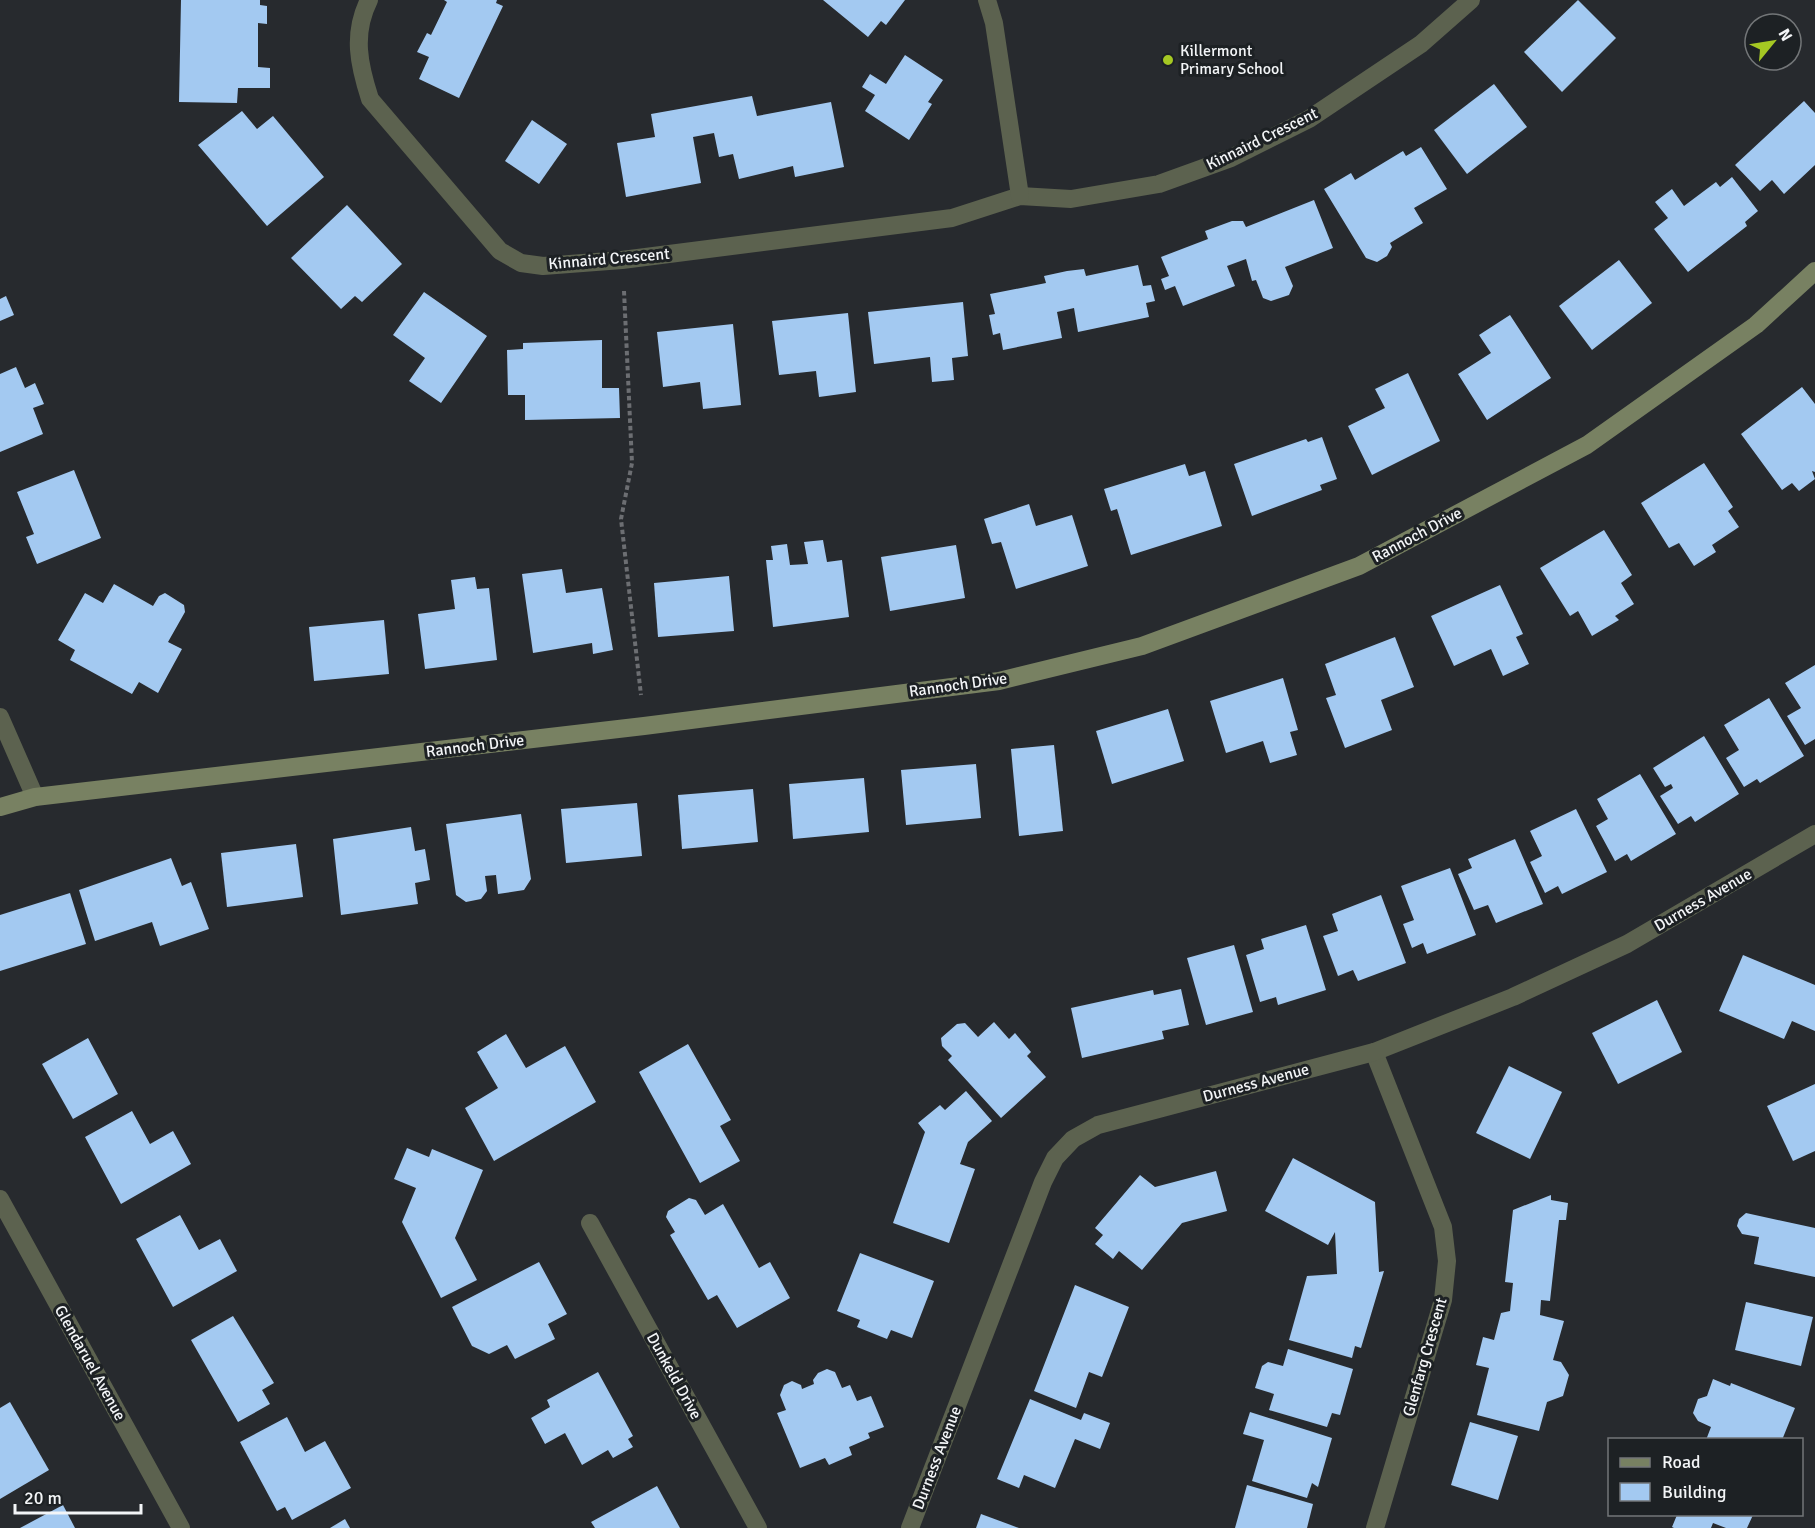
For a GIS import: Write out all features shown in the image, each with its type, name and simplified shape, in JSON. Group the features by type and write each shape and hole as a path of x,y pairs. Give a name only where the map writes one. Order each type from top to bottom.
{"street":[{"name":"Kinnaird Crescent","path":"369,0 362,14 357,44 360,69 370,99 500,251 520,263 543,266 622,260 952,218 1020,196 1071,199 1159,184 1231,158 1309,119 1421,44 1471,0"},
{"path":"987,0 994,23 1020,196"},
{"name":"Rannoch Drive","path":"0,807 35,797 644,726 999,681 1142,646 1359,566 1587,445 1756,326 1815,271"},
{"path":"0,717 35,797"},
{"name":"Durness Avenue","path":"910,1528 1042,1182 1055,1158 1073,1139 1098,1125 1374,1052 1513,997 1627,944 1812,842"},
{"name":"Glenfarg Crescent","path":"1374,1052 1443,1227 1447,1261 1443,1300 1375,1528"},
{"name":"Glendaruel Avenue","path":"0,1199 180,1528"},
{"name":"Dunkeld Drive","path":"590,1223 758,1528"}],"path":[{"path":"622,260 632,462 621,519 644,726"}],"building":[{"path":"181,0 260,0 260,5 267,6 267,24 258,23 258,67 270,68 270,88 238,88 237,103 179,102"},
{"path":"444,0 497,0 496,3 503,6 459,98 419,79 429,57 417,52 427,33 431,35 447,2"},
{"path":"823,0 905,0 886,25 881,21 868,37"},
{"path":"1578,0 1616,38 1562,92 1524,52"},
{"path":"905,55 943,80 928,102 932,104 909,140 865,111 875,95 862,87 870,74 886,84"},
{"path":"1494,84 1527,127 1467,174 1434,130"},
{"path":"752,96 757,116 831,102 844,167 795,177 793,166 739,179 733,154 719,157 714,133 693,137 701,183 626,197 617,143 655,137 651,114"},
{"path":"1804,101 1815,113 1815,165 1784,194 1772,180 1760,191 1735,165"},
{"path":"242,111 257,129 273,116 324,177 267,226 198,145"},
{"path":"532,120 567,144 539,184 505,161"},
{"path":"1421,147 1447,189 1414,208 1423,223 1390,243 1392,247 1387,256 1377,262 1366,258 1324,189 1351,173 1355,180 1403,151 1406,156"},
{"path":"1732,177 1758,211 1745,222 1747,226 1688,272 1654,229 1668,218 1655,202 1672,189 1684,206 1716,182 1720,187"},
{"path":"1314,200 1333,248 1285,267 1293,286 1289,295 1271,301 1263,298 1256,280 1252,281 1246,259 1227,266 1235,286 1183,306 1175,286 1165,290 1161,279 1169,276 1161,257 1208,239 1205,231 1232,221 1243,221 1246,227"},
{"path":"347,205 402,264 362,302 355,296 341,309 291,258"},
{"path":"1619,260 1652,303 1592,350 1559,306"},
{"path":"1138,265 1143,286 1151,285 1155,301 1146,303 1149,317 1078,332 1074,308 1057,312 1062,338 1003,350 1000,333 993,335 989,315 995,314 990,294 1046,283 1044,276 1067,271 1084,269 1086,276"},
{"path":"424,292 487,336 441,403 409,381 425,358 393,335"},
{"path":"6,296 14,315 0,321 0,299"},
{"path":"963,302 968,356 952,358 954,380 932,382 930,357 874,364 868,312"},
{"path":"848,313 856,392 819,397 816,371 779,375 772,321"},
{"path":"1510,315 1551,378 1487,420 1458,374 1491,353 1479,335"},
{"path":"733,324 741,405 703,409 700,382 663,387 657,332"},
{"path":"602,340 602,388 619,388 620,418 525,420 525,395 508,395 507,350 523,349 523,343"},
{"path":"16,367 25,388 35,383 44,404 33,408 43,434 0,452 0,374"},
{"path":"1408,373 1440,441 1372,475 1348,426 1385,408 1375,389"},
{"path":"1802,387 1815,404 1815,472 1812,471 1815,479 1799,491 1792,483 1782,490 1741,434"},
{"path":"1322,437 1337,479 1320,485 1322,490 1252,516 1234,464 1306,439 1308,442"},
{"path":"1704,463 1733,507 1728,511 1739,527 1712,545 1716,552 1694,566 1679,543 1669,548 1641,503"},
{"path":"1185,464 1189,476 1205,471 1222,526 1131,555 1117,509 1111,511 1104,489"},
{"path":"74,470 101,538 37,564 26,537 34,534 17,492"},
{"path":"1029,504 1036,526 1072,515 1088,566 1016,589 1001,542 992,544 984,519"},
{"path":"1604,530 1632,575 1621,583 1634,604 1615,616 1619,620 1592,636 1578,611 1570,616 1540,568"},
{"path":"823,540 827,562 842,560 849,617 773,627 766,560 773,560 771,546 787,544 790,565 808,564 804,542"},
{"path":"956,545 965,598 890,611 881,557"},
{"path":"562,569 566,593 602,588 613,650 593,654 592,643 533,653 522,574"},
{"path":"729,576 734,631 658,637 654,583"},
{"path":"475,577 477,589 489,588 497,660 425,669 418,614 455,609 451,580"},
{"path":"114,584 153,606 159,596 165,593 184,605 185,612 168,642 182,649 158,693 139,682 132,694 70,660 75,650 58,640 85,593 103,603"},
{"path":"1500,585 1523,634 1516,637 1529,664 1503,676 1491,649 1454,666 1431,616"},
{"path":"384,620 389,674 314,681 309,627"},
{"path":"1395,637 1414,687 1381,700 1392,730 1345,748 1326,698 1336,695 1325,664"},
{"path":"1815,665 1815,739 1805,745 1787,716 1801,708 1785,683"},
{"path":"1283,678 1298,730 1290,732 1297,755 1270,763 1263,741 1226,753 1210,701"},
{"path":"1769,698 1804,756 1760,783 1757,779 1744,787 1726,758 1739,750 1724,725"},
{"path":"1168,709 1184,761 1112,784 1096,731"},
{"path":"1704,736 1739,794 1695,822 1691,816 1678,824 1660,796 1673,788 1671,784 1665,787 1653,768"},
{"path":"1054,745 1063,831 1019,836 1011,749"},
{"path":"976,764 981,818 906,825 901,770"},
{"path":"1640,774 1676,834 1631,861 1627,854 1615,861 1596,826 1608,819 1597,799"},
{"path":"864,778 869,832 793,839 789,784"},
{"path":"753,789 758,842 682,849 678,795"},
{"path":"637,803 642,856 566,863 561,809"},
{"path":"1576,809 1607,872 1562,894 1558,886 1545,893 1530,862 1542,856 1530,831"},
{"path":"521,814 531,879 524,890 498,894 496,875 485,876 487,891 481,899 466,902 456,895 446,824"},
{"path":"411,827 415,851 425,849 430,880 415,883 418,904 341,915 333,839"},
{"path":"1515,839 1543,904 1496,923 1488,905 1474,910 1458,874 1472,868 1468,859"},
{"path":"296,844 303,897 227,907 221,853"},
{"path":"171,858 182,886 191,882 209,929 160,946 152,922 95,941 79,890"},
{"path":"1450,868 1476,935 1427,954 1423,943 1412,948 1403,924 1414,920 1401,886"},
{"path":"70,893 86,944 0,971 0,915"},
{"path":"1381,895 1406,963 1358,981 1353,970 1338,976 1323,936 1338,931 1332,914"},
{"path":"1306,925 1326,990 1278,1005 1276,997 1260,1002 1246,955 1264,949 1261,939"},
{"path":"1234,945 1253,1012 1206,1025 1187,958"},
{"path":"1743,955 1815,985 1815,1031 1792,1021 1784,1039 1719,1011"},
{"path":"1181,989 1189,1025 1162,1031 1164,1039 1082,1058 1071,1008 1153,990 1154,995"},
{"path":"1657,1000 1682,1052 1618,1084 1592,1033"},
{"path":"994,1022 1009,1039 1015,1033 1031,1052 1027,1056 1046,1077 1001,1118 948,1060 952,1056 942,1046 941,1038 957,1024 965,1023 978,1037"},
{"path":"506,1034 526,1068 565,1046 596,1102 494,1161 465,1108 498,1088 477,1052"},
{"path":"88,1038 118,1094 73,1119 42,1064"},
{"path":"688,1044 731,1120 720,1126 740,1161 700,1183 639,1072"},
{"path":"1509,1066 1562,1092 1530,1159 1476,1133"},
{"path":"1815,1084 1815,1151 1793,1161 1767,1106"},
{"path":"966,1091 992,1121 968,1142 960,1164 975,1169 949,1243 893,1223 925,1132 918,1123 940,1105 945,1110"},
{"path":"132,1111 150,1144 173,1131 191,1164 121,1204 85,1137"},
{"path":"407,1148 429,1157 432,1149 483,1170 455,1238 477,1280 441,1298 402,1222 416,1188 394,1179"},
{"path":"1293,1158 1375,1202 1379,1272 1384,1271 1361,1348 1355,1346 1352,1358 1289,1340 1307,1276 1337,1274 1335,1232 1328,1245 1265,1211"},
{"path":"1216,1171 1227,1211 1182,1223 1142,1270 1119,1251 1113,1259 1095,1244 1103,1235 1095,1228 1140,1175 1155,1187"},
{"path":"1551,1195 1551,1200 1568,1203 1566,1220 1559,1220 1550,1301 1541,1300 1540,1315 1564,1321 1553,1360 1561,1362 1569,1375 1563,1396 1547,1402 1539,1431 1477,1415 1489,1368 1476,1365 1483,1337 1494,1340 1501,1313 1510,1311 1513,1283 1505,1282 1513,1210"},
{"path":"689,1198 696,1200 705,1215 723,1204 759,1268 770,1262 790,1298 737,1328 717,1295 708,1300 670,1235 675,1232 666,1217 668,1211"},
{"path":"1746,1213 1815,1228 1815,1277 1754,1264 1759,1237 1742,1234 1737,1226 1739,1219"},
{"path":"180,1215 199,1250 220,1239 237,1271 173,1307 136,1239"},
{"path":"860,1253 934,1281 912,1338 891,1330 887,1339 857,1327 860,1320 837,1311"},
{"path":"539,1262 567,1314 548,1324 555,1339 515,1359 507,1345 489,1354 472,1346 452,1307"},
{"path":"1075,1285 1129,1307 1102,1377 1089,1372 1076,1408 1034,1391"},
{"path":"1746,1302 1813,1317 1801,1366 1735,1350"},
{"path":"233,1316 274,1383 262,1390 270,1404 238,1422 191,1340"},
{"path":"1288,1349 1353,1369 1340,1415 1332,1413 1327,1427 1269,1410 1274,1394 1255,1388 1262,1366 1268,1362 1283,1366"},
{"path":"827,1369 835,1372 842,1388 850,1385 857,1401 871,1396 884,1427 868,1433 870,1438 849,1447 852,1455 829,1465 825,1458 800,1468 777,1413 786,1410 780,1395 784,1385 792,1381 801,1385 802,1389 814,1384 813,1380 818,1373"},
{"path":"598,1372 633,1436 628,1439 633,1447 613,1458 608,1450 582,1465 565,1433 545,1444 531,1418 550,1407 547,1400"},
{"path":"1713,1379 1730,1386 1731,1383 1795,1408 1783,1438 1707,1438 1711,1427 1698,1421 1693,1413 1698,1399 1707,1396"},
{"path":"1030,1399 1081,1420 1084,1413 1110,1423 1100,1449 1075,1439 1055,1488 1024,1475 1019,1488 997,1479"},
{"path":"10,1402 49,1470 0,1499 0,1408"},
{"path":"1250,1412 1332,1438 1318,1487 1312,1483 1307,1498 1252,1481 1264,1440 1243,1434"},
{"path":"287,1417 305,1452 325,1441 351,1488 292,1520 285,1507 277,1511 240,1442"},
{"path":"1470,1422 1518,1436 1498,1500 1451,1485"},
{"path":"1247,1485 1313,1504 1307,1528 1235,1528"},
{"path":"657,1486 680,1528 595,1528 591,1522"},
{"path":"63,1505 75,1528 20,1528"},
{"path":"981,1514 1019,1528 976,1528"},
{"path":"1677,1516 1753,1516 1747,1528 1726,1528 1713,1523 1711,1528 1672,1527"},
{"path":"345,1519 350,1528 330,1528"}],"place":[{"name":"Killermont Primary School","path":"1168,60"}]}
